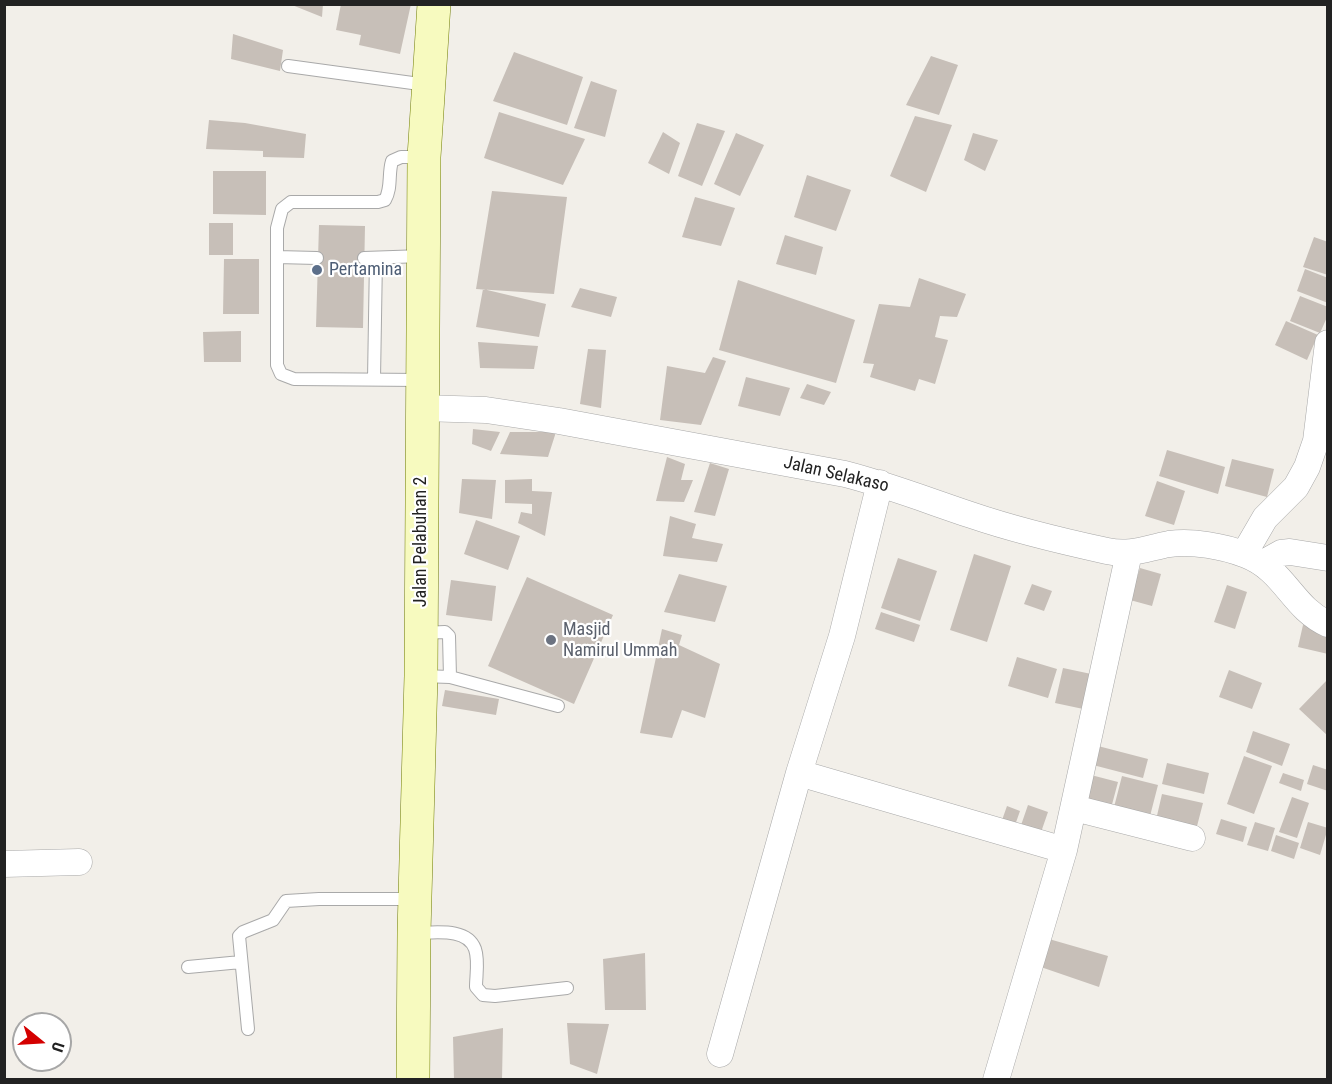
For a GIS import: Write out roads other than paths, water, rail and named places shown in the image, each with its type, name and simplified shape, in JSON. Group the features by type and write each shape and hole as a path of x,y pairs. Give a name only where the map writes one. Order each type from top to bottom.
{"main road":[{"name":"Jalan Pelabuhan 2","path":"413,1080 415,899 435,676 421,633 424,158 434,4"}],"street":[{"path":"1253,559 1265,518 1296,487 1307,467 1316,441 1328,343"},
{"name":"Jalan Selakaso","path":"422,394 486,410 559,421 836,472 880,483 970,515 1024,531 1110,552 1129,553 1172,544 1191,544 1253,559"},
{"path":"720,1054 799,773 842,636 880,483"},
{"path":"1253,559 1290,552 1328,558"},
{"path":"996,1080 1064,850 1129,553"},
{"path":"1253,559 1275,573 1311,615 1328,624"},
{"path":"799,773 1064,850"},
{"path":"1074,808 1192,838"},
{"path":"4,864 79,862"}],"lane":[{"path":"288,66 428,86"},
{"path":"422,394 374,379 294,379 286,377 278,370 277,228 285,205 291,202 378,202 386,200 389,193 392,161 401,157 424,158"},
{"path":"374,379 370,258 423,256"},
{"path":"277,257 318,258"},
{"path":"435,676 558,706"},
{"path":"248,1029 239,936 243,932 273,920 286,901 415,899"},
{"path":"414,933 460,934 470,940 476,951 476,987 483,995 495,996 567,988"},
{"path":"188,967 241,962"}],"place":[{"name":"Pertamina","path":"317,270"},
{"name":"Masjid Namirul Ummah","path":"551,640"}]}
